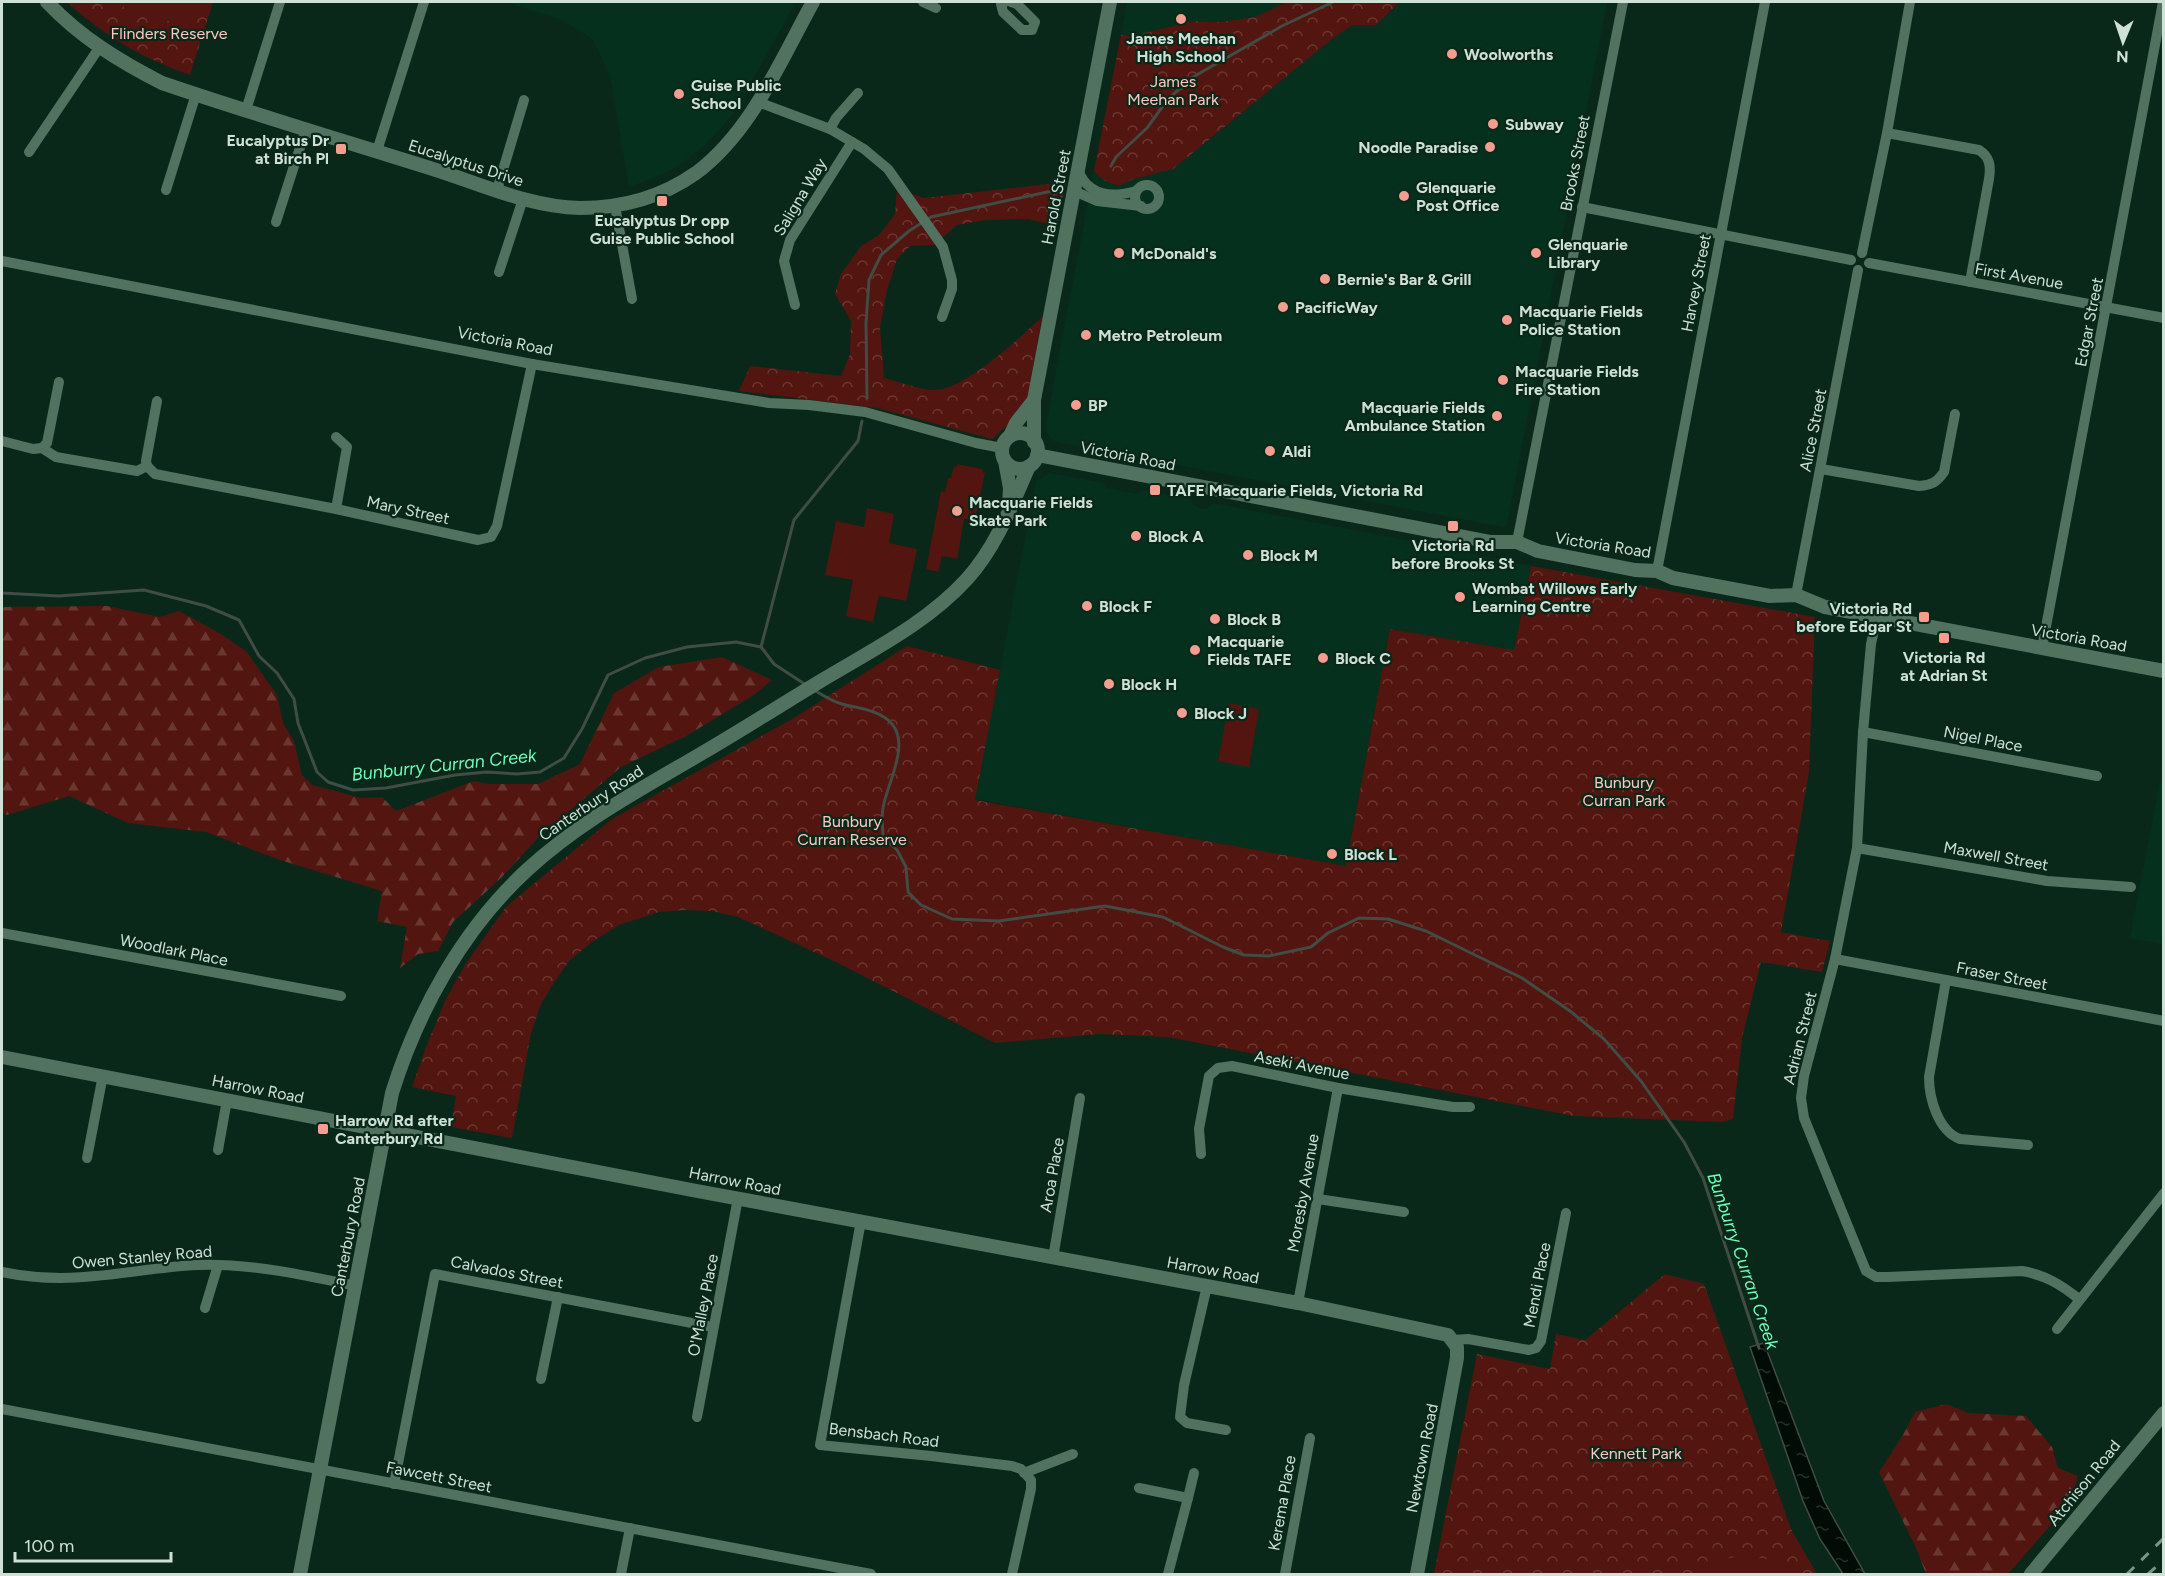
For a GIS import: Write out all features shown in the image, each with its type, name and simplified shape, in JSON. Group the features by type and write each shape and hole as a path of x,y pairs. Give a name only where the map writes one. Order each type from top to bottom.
{"street":[{"name":"Eucalyptus Drive","path":"47,2 99,48 162,83 523,199 552,206 580,208 615,206 652,196 695,173 732,139 758,102 813,2"},
{"path":"246,110 280,2"},
{"path":"377,151 424,2"},
{"path":"923,2 936,8"},
{"path":"1005,2 1001,4 1003,12 1022,30 1032,30 1035,22 1016,2"},
{"name":"Harold Street","path":"1034,454 1034,400 1110,2"},
{"name":"Brooks Street","path":"1517,542 1623,2"},
{"name":"Harvey Street","path":"1657,571 1765,2"},
{"path":"1862,253 1887,132 1910,2"},
{"name":"Edgar Street","path":"2042,648 2163,2"},
{"path":"29,152 99,48"},
{"path":"830,129 836,118 858,93"},
{"path":"166,190 196,94"},
{"path":"497,190 524,100"},
{"path":"758,102 830,129 876,157 888,169 943,247 952,280 952,290 942,317"},
{"path":"276,222 306,129"},
{"path":"1887,132 1979,150 1987,155 1991,166 1970,282"},
{"name":"Saligna Way","path":"795,305 784,261 789,240 852,142"},
{"path":"1078,170 1083,182 1090,189"},
{"path":"1069,217 1076,208 1085,203 1097,201 1153,207 1158,200 1158,192 1154,187 1146,185 1119,196 1090,189 1074,191"},
{"path":"1074,191 1097,201"},
{"path":"1136,191 1136,200 1141,206"},
{"path":"499,272 523,199"},
{"path":"615,206 632,299"},
{"path":"1582,207 1851,260"},
{"path":"1862,253 1868,256 1869,263 1865,269 1858,270 1852,266 1851,260 1854,255 1862,253"},
{"name":"Victoria Road","path":"2,261 532,363 769,403 866,412 1006,448"},
{"name":"First Avenue","path":"1869,263 2163,318"},
{"name":"Alice Street","path":"1796,595 1858,270"},
{"name":"Mary Street","path":"2,441 33,449 42,448 56,457 137,471 146,464 155,474 336,509 478,540 490,537 497,526 532,363"},
{"path":"42,448 47,443 59,382"},
{"name":"Harold Street","path":"1006,448 1016,423 1034,400"},
{"path":"146,464 157,401"},
{"path":"1821,469 1919,486 1931,486 1944,472 1955,414"},
{"path":"1023,434 1034,454 1016,469 1010,466 1006,448 1023,434"},
{"path":"336,437 347,447 336,509"},
{"name":"Canterbury Road","path":"1006,448 1010,488 1009,508"},
{"name":"Victoria Road","path":"1034,454 1491,542 1517,542 1538,551 1635,570 1657,571 1673,578 1770,596 1796,595 1825,607 2163,670"},
{"name":"Canterbury Road","path":"300,1575 387,1112 396,1080 426,1006 455,956 505,892 573,832 633,792 909,628 942,604 968,578 1001,528 1034,454"},
{"name":"Adrian Street","path":"1877,617 1871,644 1863,732 1857,848 1835,959 1804,1076 1801,1098 1804,1118 1866,1271 1876,1277 1888,1277 2022,1270 2040,1274 2056,1282 2079,1299"},
{"name":"Nigel Place","path":"1863,732 2097,776"},
{"name":"Maxwell Street","path":"1857,848 2047,881 2131,886"},
{"name":"Woodlark Place","path":"2,933 341,996"},
{"name":"Fraser Street","path":"1835,959 2163,1021"},
{"path":"1946,980 1929,1077 1929,1090 1944,1128 1951,1136 1960,1139 2028,1145"},
{"name":"Harrow Road","path":"2,1057 1298,1303 1439,1332 1448,1335 1455,1344"},
{"name":"Aseki Avenue","path":"1201,1154 1199,1129 1209,1076 1218,1068 1232,1066 1338,1088 1453,1107 1470,1107"},
{"path":"87,1158 103,1075"},
{"name":"Moresby Avenue","path":"1298,1303 1338,1088"},
{"name":"Aroa Place","path":"1053,1258 1080,1098"},
{"path":"218,1150 227,1100"},
{"path":"2057,1329 2163,1193"},
{"name":"O'Malley Place","path":"696,1417 738,1198"},
{"path":"1318,1199 1404,1212"},
{"name":"Mendi Place","path":"1455,1344 1468,1339 1529,1350 1536,1348 1541,1341 1566,1213"},
{"name":"Bensbach Road","path":"861,1221 820,1445 1012,1466 1024,1473"},
{"name":"Owen Stanley Road","path":"2,1272 23,1276 62,1278 196,1265 218,1265 287,1272 356,1286"},
{"path":"205,1308 218,1265"},
{"name":"Calvados Street","path":"394,1484 435,1274 713,1327"},
{"path":"1207,1286 1184,1385 1180,1417 1186,1422 1226,1430"},
{"path":"541,1379 558,1297"},
{"name":"Newtown Road","path":"1417,1575 1457,1358 1455,1344"},
{"name":"Fawcett Street","path":"2,1409 871,1575"},
{"name":"Atchison Road","path":"2031,1575 2163,1413"},
{"name":"Kerema Place","path":"1285,1575 1310,1438"},
{"path":"1012,1575 1032,1489 1031,1479 1024,1473 1073,1454"},
{"path":"1168,1575 1194,1473"},
{"path":"1139,1488 1188,1498"},
{"path":"621,1575 630,1528"}],"shaded area":[{"name":"Guise Public School","path":"505,2 796,2 734,113 720,129 705,145 675,168 629,187 610,76 593,40 563,20"},
{"name":"James Meehan High School","path":"1127,2 1287,2 1255,17 1220,22 1193,21 1132,36 1121,35"},
{"path":"1400,2 1607,2 1507,524 1503,527 1051,439 1046,431 1046,424 1094,171 1098,176 1119,186 1131,180 1173,169 1331,40 1352,25 1376,25"},
{"name":"Macquarie Fields TAFE","path":"1049,473 1104,483 1106,488 1137,494 1142,490 1190,499 1201,509 1208,508 1213,503 1531,566 1514,650 1390,629 1346,866 975,799 1036,482"},
{"path":"2163,766 2163,944 2130,938"}],"green space":[{"name":"Flinders Reserve","path":"67,2 213,2 190,75 124,45"},
{"path":"109,2 196,2 187,27"},
{"name":"James Meehan Park","path":"1287,2 1400,2 1376,25 1352,25 1331,40 1173,169 1131,180 1119,186 1105,181 1094,171 1121,35 1132,36 1193,21 1220,22 1255,17"},
{"path":"1066,182 1057,226 1028,219 985,220 957,225 934,245 910,246 897,259 887,290 880,328 884,378 924,389 935,390 948,387 977,372 1042,317 1026,409 992,439 877,408 739,391 750,366 841,376 850,354 851,321 835,294 841,274 861,246 879,235 895,214 897,189 924,198"},
{"name":"Macquarie Fields Skate Park","path":"957,464 983,469 982,472 985,473 975,520 964,519 957,559 942,556 938,572 926,569 941,491 945,492 948,478 951,478 954,466 957,467"},
{"path":"867,508 894,514 889,543 917,549 906,601 879,596 873,622 846,616 853,580 825,575 836,521 864,527"},
{"name":"Bunbury Curran Reserve","path":"1531,566 1815,617 1809,772 1781,932 1830,941 1822,972 1761,962 1742,1038 1733,1119 1722,1122 1574,1116 1168,1037 1100,1034 995,1043 836,962 738,917 712,911 685,910 659,912 619,925 592,942 569,961 541,1004 531,1033 512,1138 451,1127 456,1096 412,1087 445,1001 466,963 506,907 612,819 792,719 907,646 1000,670 975,800 1346,866 1390,629 1514,650"},
{"path":"107,606 160,617 179,611 221,634 247,652 277,695 283,723 294,741 302,775 313,785 361,798 382,797 396,811 474,781 489,784 538,784 580,764 614,693 659,667 722,657 772,680 754,695 686,736 621,767 538,838 501,878 453,922 438,951 418,954 400,968 407,927 377,921 382,891 280,860 206,832 128,823 69,796 7,815 2,813 2,607"},
{"path":"1229,703 1259,709 1249,767 1218,761"},
{"name":"Kennett Park","path":"1665,1274 1704,1284 1791,1529 1817,1574 1434,1574 1477,1354 1550,1369 1556,1334 1585,1340"},
{"path":"1946,1404 1969,1413 2026,1416 2052,1447 2058,1468 2078,1476 2071,1502 2008,1574 1926,1574 1879,1472 1915,1412"},
{"path":"1738,1556 1777,1562 1798,1574 1694,1574 1712,1563"}],"water":[{"path":"1764,1343 1824,1501 1865,1574 1843,1574 1820,1539 1803,1501 1750,1347"}],"waterway":[{"path":"1111,166 1116,157 1147,128 1168,99 1193,77 1282,26 1333,2"},
{"path":"867,398 866,323 869,280 881,255 909,231 931,217 1052,191"},
{"path":"761,647 794,520 858,441 862,421"},
{"name":"Bunburry Curran Creek","path":"2,593 58,596 144,590 206,606 239,620 259,656 277,673 294,699 298,723 317,772 328,782 353,790 386,788 455,775 487,772 517,774 540,772 564,758 582,729 608,675 645,658 687,647 736,642 761,647 774,664 806,685"},
{"name":"Bunburry Curran Creek","path":"814,690 836,702 879,714 893,726 898,736 899,748 883,808 883,837 897,850 906,867 908,892 921,905 952,919 999,921 1105,906 1163,917 1244,955 1269,956 1311,947 1328,933 1359,918 1388,919 1426,931 1522,978 1570,1011 1604,1039 1641,1081 1684,1142 1703,1178 1759,1348"}],"railway":[{"path":"2127,1574 2164,1538"},
{"path":"2148,1574 2164,1560"}],"place":[{"name":"James Meehan High School","path":"1181,19"},
{"name":"Woolworths","path":"1452,54"},
{"name":"Guise Public School","path":"679,94"},
{"name":"Subway","path":"1493,124"},
{"name":"Noodle Paradise","path":"1490,147"},
{"name":"Eucalyptus Dr at Birch Pl","path":"341,149"},
{"name":"Glenquarie Post Office","path":"1404,196"},
{"name":"Eucalyptus Dr opp Guise Public School","path":"662,201"},
{"name":"McDonald's","path":"1119,253"},
{"name":"Glenquarie Library","path":"1536,253"},
{"name":"Bernie's Bar & Grill","path":"1325,279"},
{"name":"PacificWay","path":"1283,307"},
{"name":"Macquarie Fields Police Station","path":"1507,320"},
{"name":"Metro Petroleum","path":"1086,335"},
{"name":"Macquarie Fields Fire Station","path":"1503,380"},
{"name":"BP","path":"1076,405"},
{"name":"Macquarie Fields Ambulance Station","path":"1497,416"},
{"name":"Aldi","path":"1270,451"},
{"name":"TAFE Macquarie Fields, Victoria Rd","path":"1155,490"},
{"name":"Macquarie Fields Skate Park","path":"957,511"},
{"name":"Victoria Rd before Brooks St","path":"1453,526"},
{"name":"Block A","path":"1136,536"},
{"name":"Block M","path":"1248,555"},
{"name":"Wombat Willows Early Learning Centre","path":"1460,597"},
{"name":"Block F","path":"1087,606"},
{"name":"Victoria Rd before Edgar St","path":"1924,617"},
{"name":"Block B","path":"1215,619"},
{"name":"Victoria Rd at Adrian St","path":"1944,638"},
{"name":"Macquarie Fields TAFE","path":"1195,650"},
{"name":"Block C","path":"1323,658"},
{"name":"Block H","path":"1109,684"},
{"name":"Block J","path":"1182,713"},
{"name":"Block L","path":"1332,854"},
{"name":"Harrow Rd after Canterbury Rd","path":"323,1129"}],"park label":[{"name":"Bunbury Curran Park","path":"1624,791"}]}
